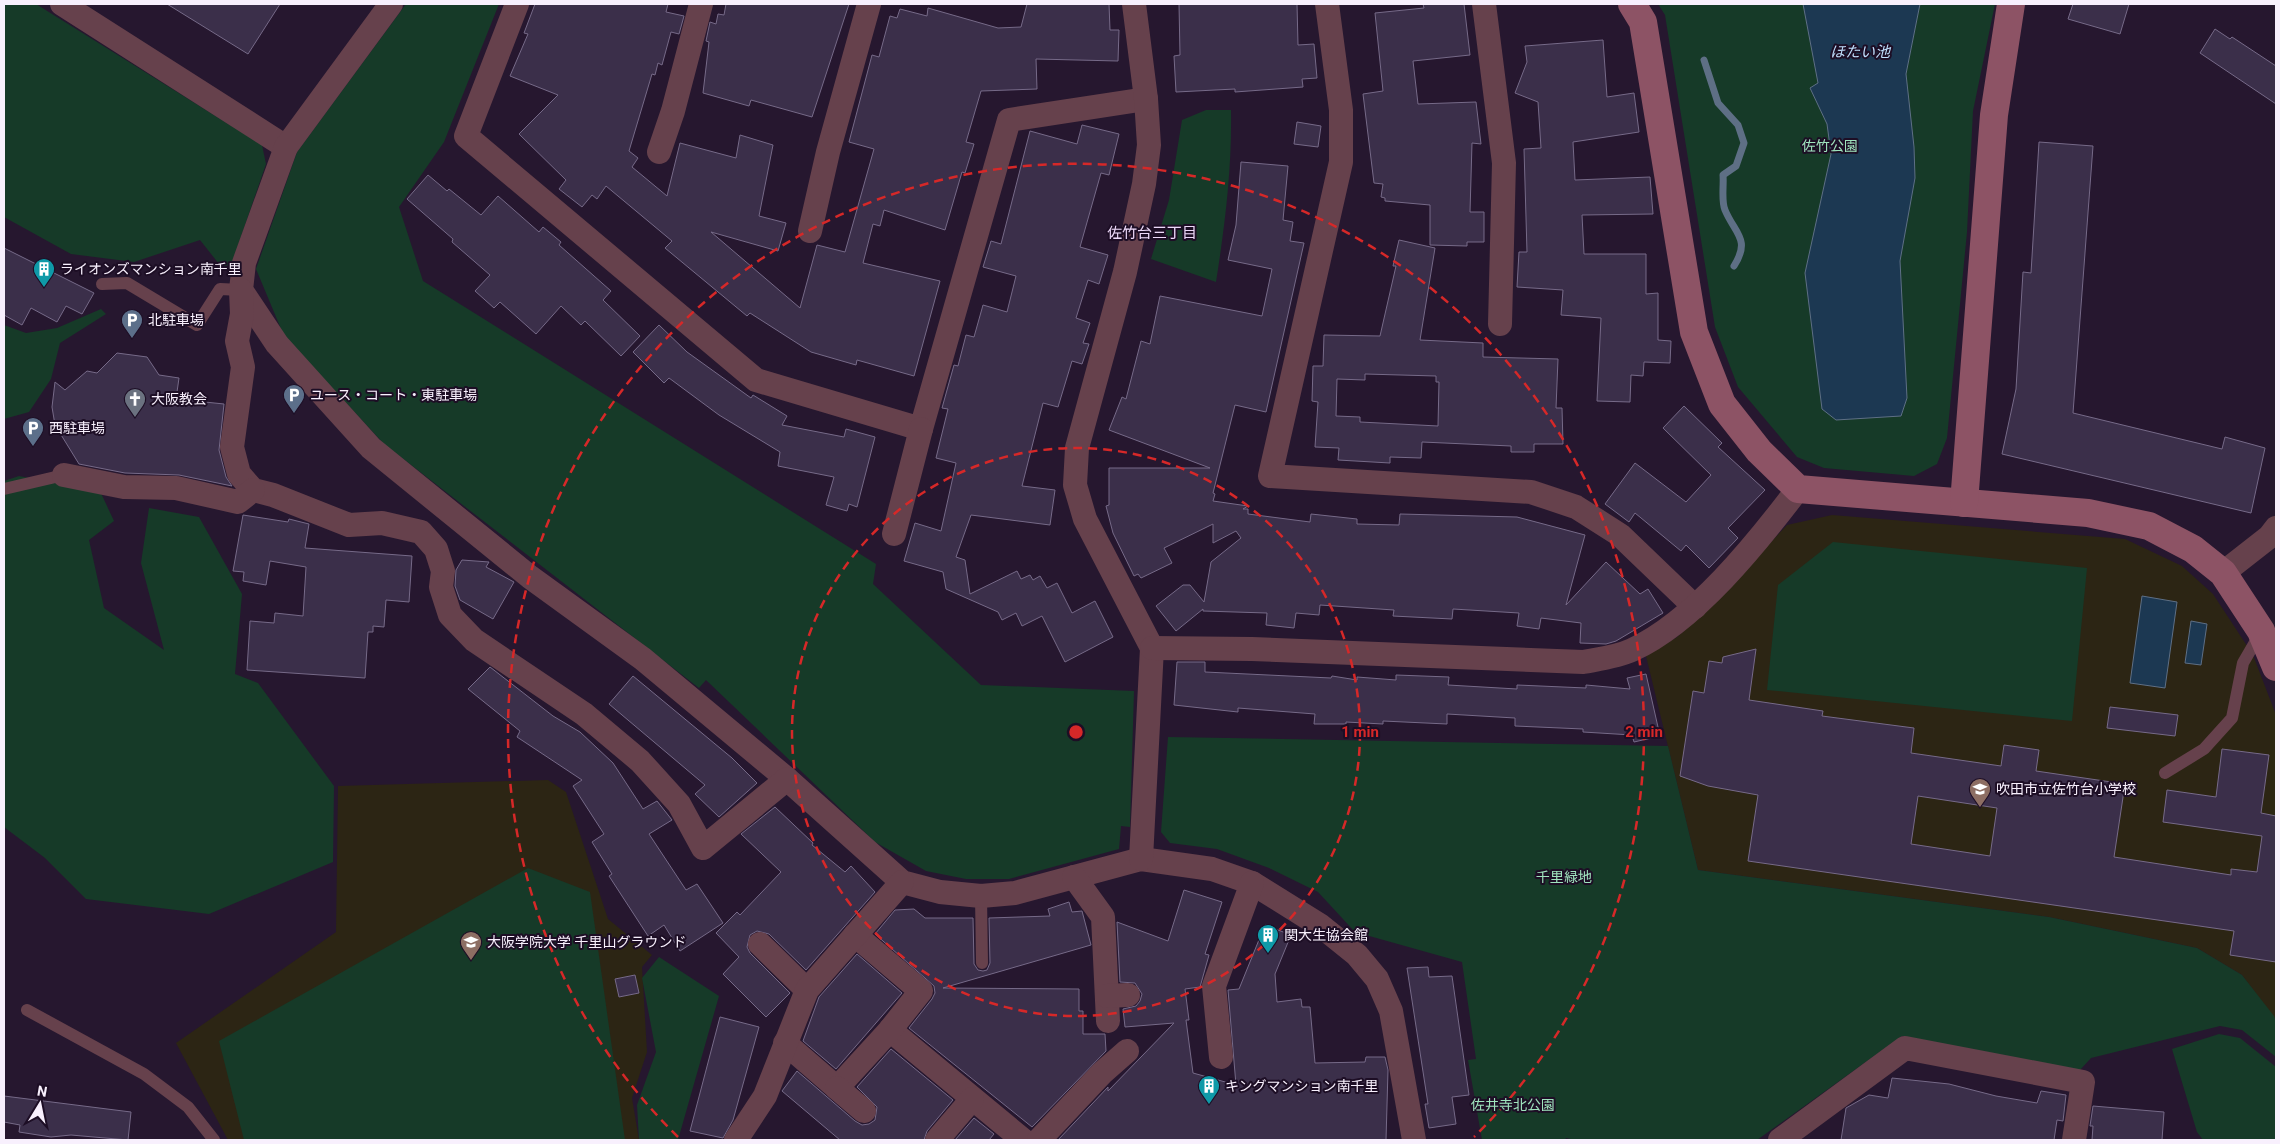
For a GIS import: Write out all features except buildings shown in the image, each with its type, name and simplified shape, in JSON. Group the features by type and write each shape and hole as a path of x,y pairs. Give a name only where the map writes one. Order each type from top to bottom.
{"street":[{"path":"62,4 286,147"},
{"path":"391,4 286,147 244,263 241,290 242,314 237,342 243,367 232,447 239,474 253,490 273,495 349,525 382,523 421,532 436,549 443,571 441,588 450,615 474,640 584,714 640,761 680,804 704,848 786,779"},
{"path":"517,4 466,136 756,380 921,429"},
{"path":"659,152 673,111 701,4"},
{"path":"810,231 828,152 868,4"},
{"path":"1134,4 1146,99 1149,145 1144,184 1125,272 1077,448 1075,485 1085,519 1152,648 1141,859"},
{"path":"1327,4 1341,110 1341,162 1270,476 1530,492 1576,507 1620,535 1695,607"},
{"path":"1484,4 1504,163 1500,324"},
{"path":"1632,4 1643,22 1694,332 1722,404 1759,451 1798,489 2088,513 2149,526 2193,549 2222,573 2261,631 2276,667"},
{"path":"1964,503 1994,115 2011,4"},
{"path":"894,534 921,429 1009,120 1146,99"},
{"path":"241,290 277,344 371,448 530,577 643,659 786,779 902,882 940,892 981,896 1015,893 1141,859 1212,869 1252,883 1321,926 1357,955 1377,979 1391,1011 1414,1140"},
{"path":"64,474 124,487 176,488 238,502 253,490"},
{"path":"1152,648 1583,662 1630,651 1664,632 1695,607 1771,524 1798,489"},
{"path":"2222,573 2269,537 2276,528"},
{"path":"1074,877 1103,917 1118,995 1108,1020"},
{"path":"736,1140 765,1096 784,1043 807,990 902,882"},
{"path":"1221,1057 1214,986 1252,883"},
{"path":"837,1088 890,1030 921,991 855,936"},
{"path":"760,944 807,990"},
{"path":"890,1030 1022,1140"},
{"path":"784,1043 864,1111"},
{"path":"1780,1140 1905,1048 2083,1082 2074,1140"},
{"path":"1039,1140 1126,1051"},
{"path":"937,1140 972,1099"}],"lane":[{"path":"102,284 127,283 197,325 220,289 241,290"},
{"path":"4,489 64,474"},
{"path":"2165,773 2204,749 2232,718 2243,663 2261,631"},
{"path":"981,896 982,963"},
{"path":"27,1010 144,1074 188,1107 214,1140"}],"shaded area":[{"name":"吹田市立佐竹台小学校","path":"1832,515 2125,539 2182,566 2213,594 2253,655 2276,715 2276,1021 2242,975 2197,948 2049,917 1698,870 1646,656 1677,637 1704,613 1787,525"},
{"name":"大阪学院大学 千里山グラウンド","path":"548,780 566,792 608,919 652,955 642,967 647,1052 632,1098 639,1140 228,1140 176,1043 336,932 338,786"}],"green space":[{"path":"4,4 36,4 262,145 266,164 233,260 223,269 200,240 134,262 71,254 4,217"},
{"path":"406,4 499,4 444,142 399,207 423,281 876,564 873,584 981,685 1134,691 1130,827 1121,826 1119,849 1009,879 966,879 926,871 875,842 706,680 699,688 384,444 284,336 256,269 297,152"},
{"name":"佐竹公園","path":"1658,4 1995,4 1973,111 1967,232 1947,438 1937,464 1914,476 1824,468 1797,457 1738,387 1715,327 1665,15"},
{"path":"1206,110 1231,110 1227,197 1216,282 1151,259 1169,200 1182,120"},
{"path":"101,309 106,314 60,343 51,379 29,412 4,419 4,325 26,333 57,328"},
{"path":"19,476 100,491 114,521 89,540 104,608 164,650 141,563 149,508 199,517 242,594 235,674 258,683 334,786 333,862 209,914 86,899 45,858 4,827 4,481"},
{"path":"1833,542 2087,568 2072,721 1767,690 1778,585"},
{"name":"千里緑地","path":"1168,737 1668,746 1698,870 2049,917 2197,948 2242,975 2274,1016 2276,1021 2276,1057 2242,1030 2220,1026 2091,1058 2080,1070 1902,1036 1757,1140 1575,1140 1566,1138 1565,1140 1482,1140 1468,1060 1476,1059 1462,962 1355,932 1318,892 1269,868 1217,849 1170,843 1161,832"},
{"name":"大阪学院大学 千里山グラウンド","path":"528,868 590,892 625,1140 244,1140 219,1041"},
{"path":"659,957 719,996 678,1140 639,1140 637,1105 656,1052 642,978"},
{"path":"2219,1034 2240,1038 2276,1067 2276,1140 2203,1140 2197,1132 2172,1049"}],"water":[{"name":"ほたい池","path":"1803,4 1920,4 1906,74 1914,147 1915,178 1900,261 1907,398 1901,416 1836,420 1822,409 1805,273 1831,154 1827,124 1810,88 1818,83"},
{"path":"2142,596 2177,602 2165,688 2130,683"},
{"path":"2191,621 2207,624 2201,665 2185,663"}],"waterway":[{"path":"1704,60 1718,103 1738,125 1744,143 1736,166 1723,175 1724,206 1740,237 1741,243 1739,257 1734,266"}],"place":[{"name":"ライオンズマンション南千里","path":"44,288"},
{"name":"北駐車場","path":"132,339"},
{"name":"ユース・コート・東駐車場","path":"294,414"},
{"name":"大阪教会","path":"135,418"},
{"name":"西駐車場","path":"33,447"},
{"name":"吹田市立佐竹台小学校","path":"1980,808"},
{"name":"関大生協会館","path":"1268,954"},
{"name":"大阪学院大学 千里山グラウンド","path":"471,961"},
{"name":"キングマンション南千里","path":"1209,1105"}],"district":[{"name":"佐竹台三丁目","path":"1152,233"}],"park label":[{"name":"佐井寺北公園","path":"1513,1105"}]}
